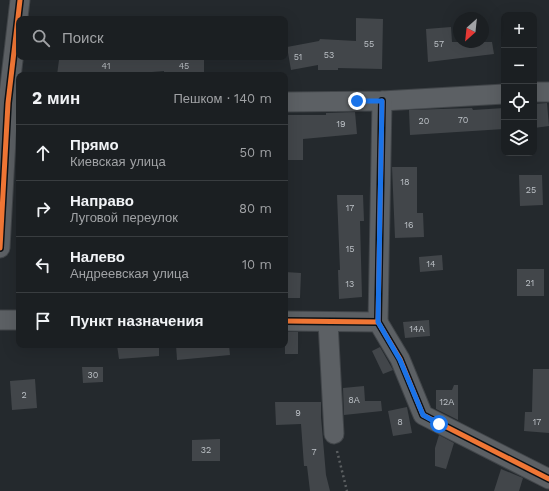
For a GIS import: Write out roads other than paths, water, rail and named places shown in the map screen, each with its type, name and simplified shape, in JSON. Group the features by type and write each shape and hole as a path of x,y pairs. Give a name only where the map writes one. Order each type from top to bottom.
{"street":[{"path":"18,16 20,0"},
{"path":"0,248 9,103 16,37"},
{"path":"537,92 549,92"},
{"path":"288,102 382,101 501,94"},
{"path":"382,101 378,322 400,360 423,415 549,479"},
{"path":"0,320 16,320"},
{"path":"288,321 378,322"},
{"path":"328,322 334,434"}]}
